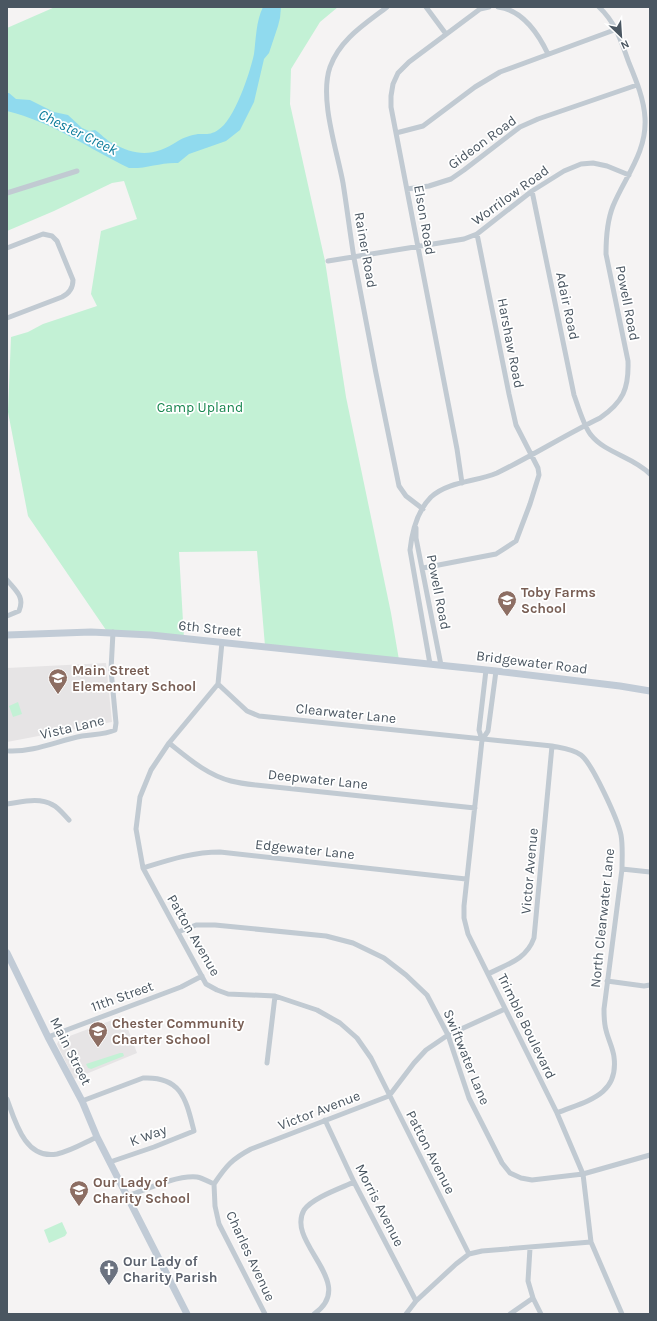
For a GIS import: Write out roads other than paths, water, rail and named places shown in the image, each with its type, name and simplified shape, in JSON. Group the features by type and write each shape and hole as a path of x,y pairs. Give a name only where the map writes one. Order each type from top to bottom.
{"street":[{"name":"Rainer Road","path":"387,7 344,41 330,68 326,95 328,112 343,183 354,257 399,486 406,496 423,509"},
{"path":"426,7 446,34"},
{"name":"Elson Road","path":"462,483 457,449 396,133 391,96 393,84 398,73 409,62 480,9 489,7"},
{"path":"498,7 505,8 516,13 534,29 548,54"},
{"name":"Powell Road","path":"430,664 410,550 411,537 416,523 430,498 441,490 462,483 478,480 496,473 605,414 619,401 629,377 628,361 606,254 606,237 612,208 640,152 644,137 645,118 637,85 617,29 599,7"},
{"path":"396,133 423,126 475,87 500,72 617,29"},
{"name":"Gideon Road","path":"407,189 429,186 451,179 520,127 538,119 637,85"},
{"name":"Worrilow Road","path":"328,261 464,239 477,234 532,191 564,170 580,164 593,163 606,166 629,175"},
{"path":"7,193 77,171"},
{"name":"Adair Road","path":"532,191 574,396 586,425 590,434 598,443 642,467 650,474"},
{"name":"Harshaw Road","path":"422,568 496,554 516,541 539,475 538,468 516,425 508,394 477,234"},
{"path":"7,248 39,236 49,235 57,241 73,280 70,290 62,297 7,318"},
{"name":"Powell Road","path":"416,523 416,538 442,665"},
{"path":"7,580 21,597 22,603 19,611 7,616"},
{"name":"6th Street","path":"7,634 113,632 410,662"},
{"name":"Vista Lane","path":"10,751 22,752 81,736 108,733 115,730 116,723 111,670 113,632"},
{"path":"218,684 222,642"},
{"name":"Bridgewater Road","path":"410,662 496,671 650,691"},
{"name":"Trimble Boulevard","path":"486,670 478,730 482,740 466,879 464,918 468,934 558,1113 583,1174 591,1242 622,1314"},
{"name":"Trimble Boulevard","path":"482,740 488,731 496,671"},
{"name":"Clearwater Lane","path":"218,684 247,711 259,716 482,740"},
{"name":"Patton Avenue","path":"218,684 168,744 151,770 140,797 136,829 143,868 206,984 228,994 275,996 317,1010 340,1023 357,1038 370,1058 469,1254"},
{"name":"North Clearwater Lane","path":"482,740 552,746 568,749 582,755 590,766 621,834 622,869 607,981 604,1021 614,1056 612,1080 607,1088 600,1094 558,1113"},
{"name":"Deepwater Lane","path":"168,744 212,774 230,780 256,785 475,808"},
{"name":"Victor Avenue","path":"488,974 521,957 530,949 534,938 552,746"},
{"path":"7,804 28,800 41,801 54,805 69,820"},
{"name":"Edgewater Lane","path":"143,868 182,856 204,852 220,852 466,879"},
{"path":"622,869 650,872"},
{"name":"Swiftwater Lane","path":"178,932 196,925 215,925 326,936 354,943 384,958 406,975 427,995 448,1035 469,1098 502,1163 510,1173 521,1178 532,1180 583,1174 650,1155"},
{"name":"Main Street","path":"7,953 48,1037 82,1101 97,1138 188,1314"},
{"name":"11th Street","path":"48,1037 181,987 202,976"},
{"path":"607,981 644,986 650,985"},
{"path":"267,1063 275,996"},
{"name":"Victor Avenue","path":"214,1184 236,1157 251,1149 389,1096 402,1081 414,1063 426,1050 448,1035 505,1009"},
{"name":"K Way","path":"82,1101 143,1078 166,1080 176,1086 183,1094 187,1103 194,1131 110,1162"},
{"path":"7,1099 9,1111 22,1136 29,1145 43,1153 55,1154 97,1138"},
{"name":"Morris Avenue","path":"325,1120 354,1182 416,1301"},
{"path":"128,1196 172,1180 188,1177 197,1177 214,1184"},
{"path":"314,1314 323,1308 329,1297 327,1280 303,1235 300,1222 304,1210 314,1201 354,1182"},
{"name":"Charles Avenue","path":"214,1184 215,1206 220,1224 265,1314"},
{"path":"406,1314 416,1301 469,1254 482,1251 591,1242"},
{"path":"530,1248 528,1281 533,1298 541,1314"},
{"path":"510,1314 533,1298"}],"water":[{"name":"Chester Creek","path":"263,7 281,7 280,18 269,53 264,59 254,102 240,130 226,141 189,154 178,163 141,168 129,168 70,136 39,122 7,111 7,93 9,93 16,99 30,100 54,112 68,115 82,128 89,131 95,130 121,148 146,153 162,150 187,137 198,134 213,133 224,125 230,117 245,84 254,54 258,24"}],"place":[{"name":"Toby Farms School","path":"507,617"},
{"name":"Main Street Elementary School","path":"58,695"},
{"name":"Chester Community Charter School","path":"98,1048"},
{"name":"Our Lady of Charity School","path":"79,1207"},
{"name":"Our Lady of Charity Parish","path":"109,1286"}],"park label":[{"name":"Camp Upland","path":"200,407"}]}
